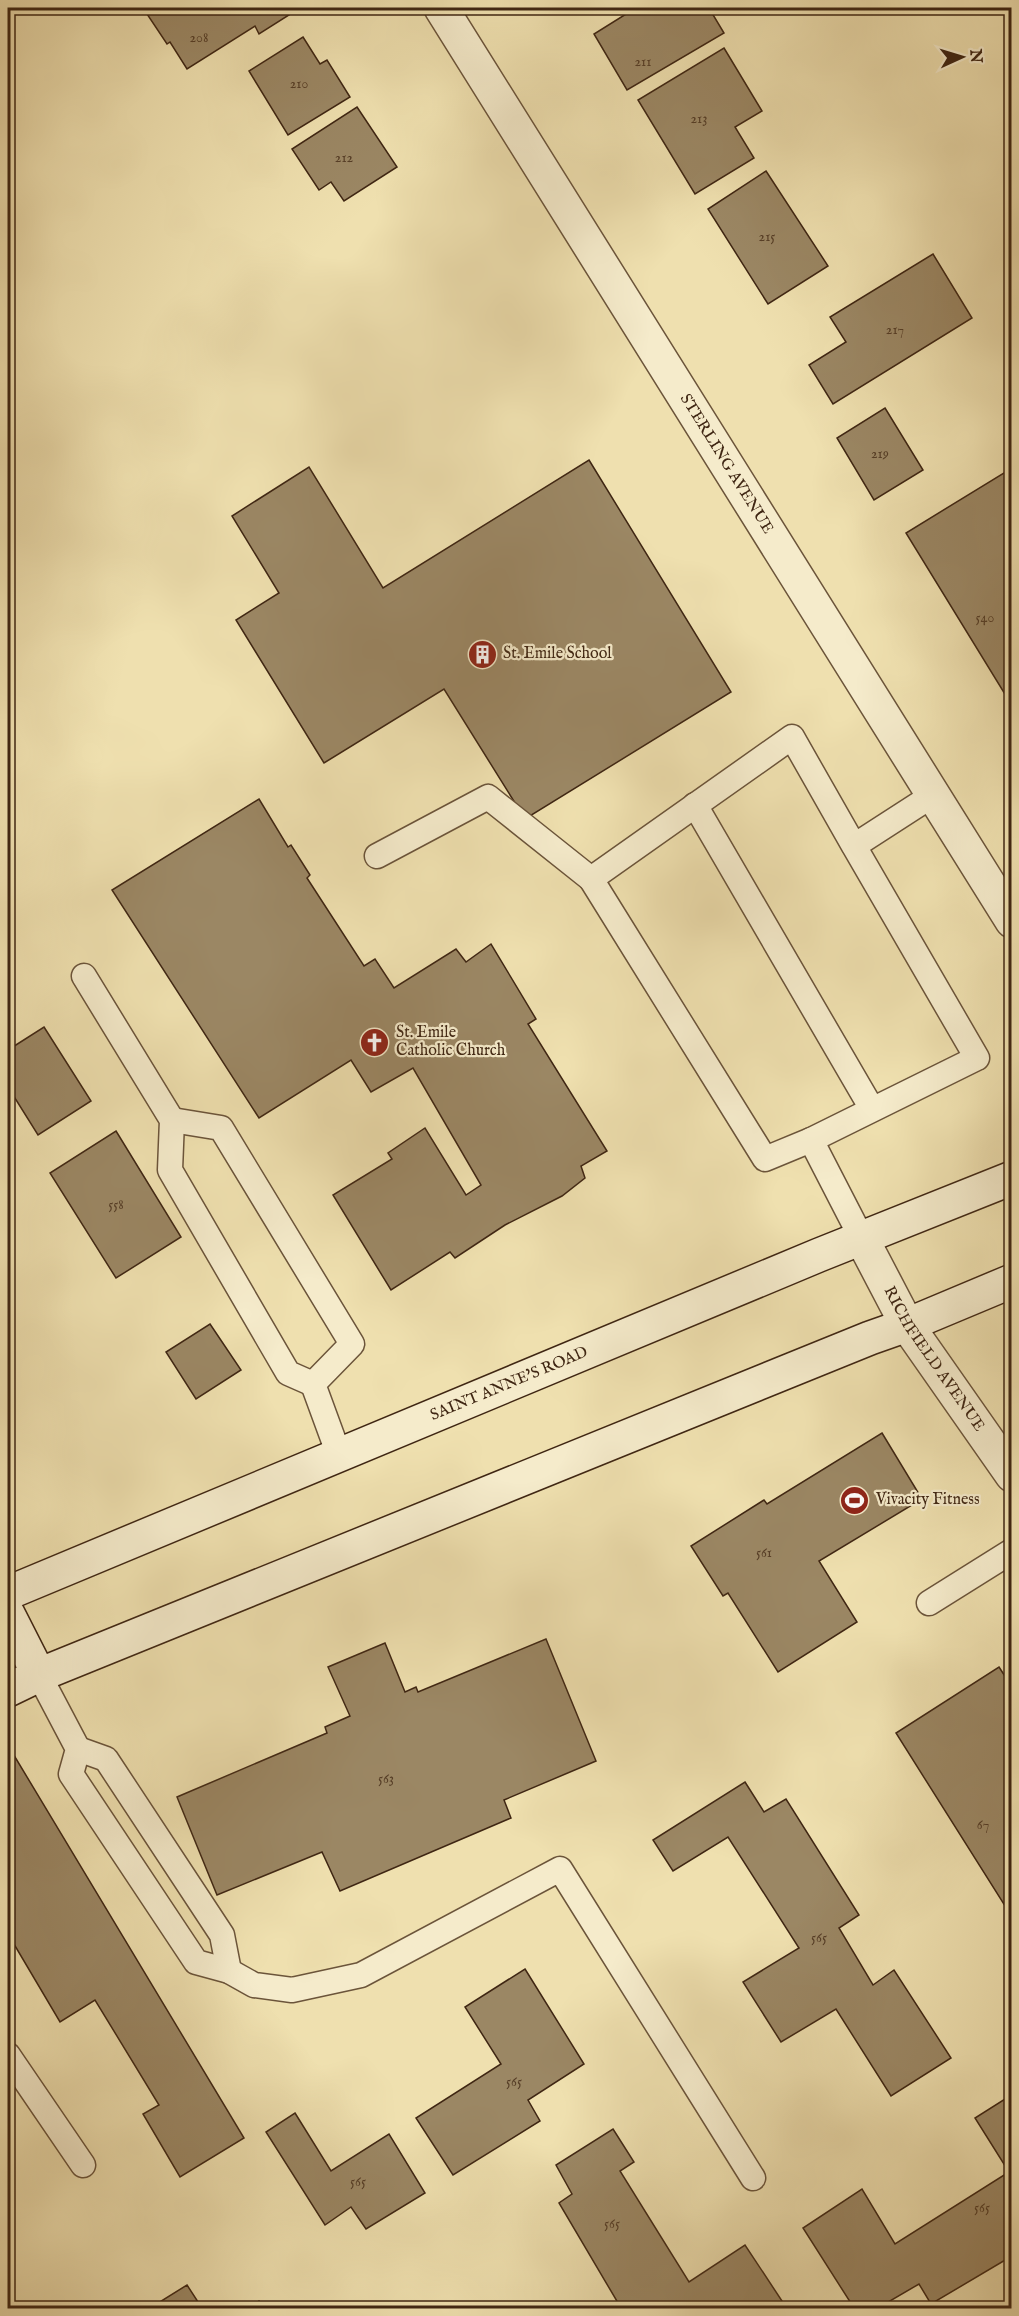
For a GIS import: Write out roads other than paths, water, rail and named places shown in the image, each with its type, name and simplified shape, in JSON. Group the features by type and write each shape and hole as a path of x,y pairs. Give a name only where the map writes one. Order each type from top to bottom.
{"main road":[{"name":"STERLING AVENUE","path":"441,8 1011,921"},
{"name":"SAINT ANNE'S ROAD","path":"8,1593 808,1260 1011,1178"},
{"name":"RICHFIELD AVENUE","path":"862,1239 907,1325 1011,1475"},
{"path":"8,1690 39,1675 1011,1281"},
{"path":"8,1614 39,1675"}],"lane":[{"path":"377,856 488,797 591,879 765,1159 811,1140 977,1058 792,737 591,879"},
{"path":"854,846 933,795"},
{"path":"695,805 872,1109"},
{"path":"84,976 172,1120 170,1170 288,1373 314,1384 339,1455"},
{"path":"172,1120 221,1128 352,1344 314,1384"},
{"path":"811,1140 862,1239"},
{"path":"929,1604 1011,1551"},
{"path":"39,1675 78,1749 106,1760 222,1935 229,1971"},
{"path":"78,1749 71,1774 196,1962 229,1971 254,1985 292,1990 361,1975 560,1869 753,2178"},
{"path":"8,2055 83,2165"}],"place":[{"name":"St. Emile School","path":"482,654"},
{"name":"St. Emile Catholic Church","path":"375,1042"},
{"name":"Vivacity Fitness","path":"855,1500"}]}
